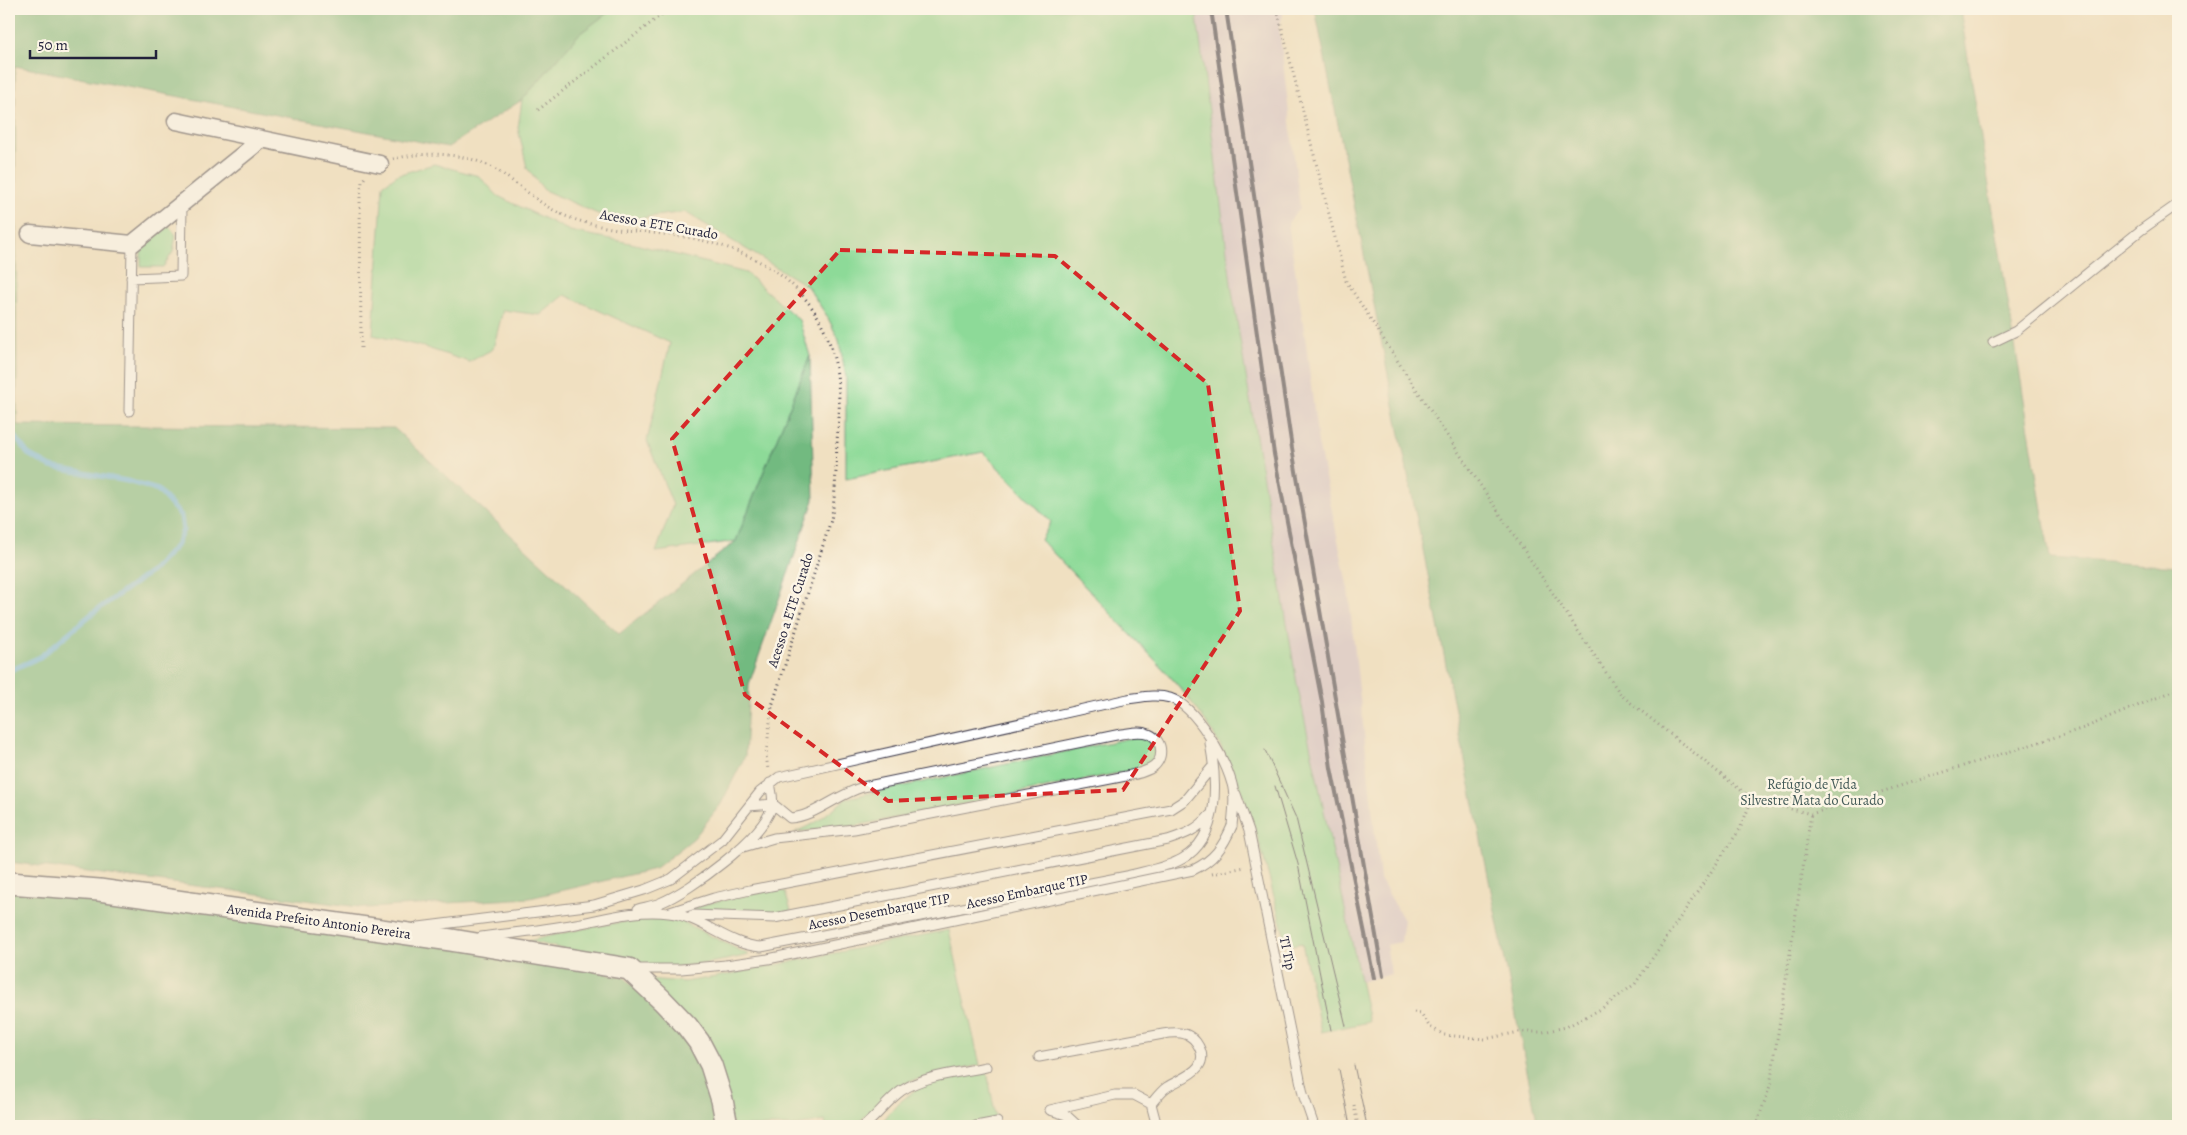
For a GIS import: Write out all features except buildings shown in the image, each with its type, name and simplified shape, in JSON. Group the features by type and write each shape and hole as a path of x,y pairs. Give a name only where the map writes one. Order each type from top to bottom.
{"street":[{"path":"176,121 380,164"},
{"path":"30,234 132,244 262,139"},
{"name":"Avenida Prefeito Antonio Pereira","path":"9,883 99,890 451,940 629,969"},
{"path":"629,969 688,1026 700,1042 712,1065 727,1126"}],"lane":[{"path":"131,278 180,276 182,203"},
{"path":"1993,342 2016,332 2141,230 2178,204"},
{"path":"129,411 132,244"},
{"name":"TI Tip","path":"770,783 779,777 792,773 1128,698 1154,695 1172,698 1187,707 1209,735 1233,784 1249,831 1303,1094 1313,1117 1313,1123 1310,1126"},
{"path":"740,848 774,838 854,829 1130,776 1151,769 1159,761 1162,750 1158,742 1150,734 1137,732 1121,734 863,787 850,791 809,814 798,817 790,818 773,804 749,806"},
{"name":"Acesso Desembarque TIP","path":"451,940 527,932 624,913 667,912 682,914 741,944 751,947 773,946 1128,876 1183,858 1197,846 1208,827 1213,812 1213,766 1209,735"},
{"path":"667,912 750,890 1171,809 1185,800 1213,766"},
{"path":"624,913 660,903 691,886 740,848 765,820 773,804 770,783"},
{"path":"387,931 594,905 644,890 671,879 722,840 770,783"},
{"name":"Acesso Embarque TIP","path":"629,969 681,969 768,959 1193,870 1212,859 1224,844 1232,826 1233,784"},
{"path":"682,914 724,918 774,918 1168,840 1190,833 1200,826 1213,812"},
{"path":"1039,1058 1164,1034 1180,1032 1187,1034 1196,1043 1199,1050 1199,1064 1190,1076 1168,1086 1152,1104 1154,1119"},
{"path":"864,1126 901,1091 915,1084 928,1079 986,1067"},
{"path":"1078,1126 1066,1115 1050,1110 1126,1094 1141,1098 1152,1104"},
{"path":"976,1126 997,1122"}],"path":[{"path":"538,110 669,9"},
{"path":"1277,9 1346,281 1621,696 1752,799 1811,814 2084,728 2178,689"},
{"name":"Acesso a ETE Curado","path":"361,348 360,198 362,182 370,170 380,164 395,159 421,155 451,156 474,160 494,169 538,202 568,216 601,227 703,240 732,249 763,263 788,280 807,300 825,327 834,358 839,399 836,494 831,520 772,706 766,754 770,783"},
{"path":"1414,1012 1421,1013 1430,1026 1444,1035 1486,1039 1519,1032 1543,1032 1566,1027 1601,1009 1635,984 1740,829 1752,799"},
{"path":"1756,1126 1770,1086 1811,814"},
{"path":"1354,1105 1358,1126"}],"highlighted area":[{"path":"840,250 1055,256 1208,384 1240,611 1123,790 888,801 745,695 672,439"}],"shaded area":[{"path":"1196,9 1282,9 1283,15 1279,27 1300,208 1288,223 1318,443 1348,589 1380,879 1404,920 1401,942 1386,945 1391,974 1360,982 1297,684 1232,291"}],"green space":[{"path":"9,9 613,9 579,34 522,100 448,147 15,66 17,425 394,428 619,634 736,541 810,356 814,500 749,684 745,756 721,804 694,838 655,869 530,898 367,908 9,862"},
{"path":"613,9 1196,9 1232,291 1297,684 1369,1022 1321,1032 1302,943 1287,946 1250,813 1229,762 1216,738 1188,697 1166,672 1041,540 1051,522 983,452 846,479 846,377 839,340 827,316 807,286 685,212 640,218 598,214 544,190 527,168 518,128 522,100 579,34"},
{"name":"Refúgio de Vida Silvestre Mata do Curado","path":"1315,9 1960,9 2050,558 2178,567 2178,1126 1538,1126"},
{"path":"434,164 479,176 498,196 570,231 635,244 746,273 799,320 810,356 736,541 656,552 673,505 647,441 670,343 565,295 540,315 503,310 493,349 469,362 424,347 373,335 383,185 397,175"},
{"path":"168,225 176,235 173,252 163,267 141,267 141,249"},
{"path":"1139,736 1150,741 1156,748 1156,756 1149,767 854,826 795,832 815,823 847,798"},
{"path":"777,889 785,892 791,911 771,914 686,911 709,903"},
{"path":"9,892 72,896 457,942 624,977 687,1037 709,1079 718,1126 9,1126"},
{"path":"662,918 681,921 749,955 688,966 657,967 615,962 529,941 595,926"},
{"path":"949,930 980,1065 910,1081 886,1096 855,1126 826,1126 825,1121 796,1126 734,1126 647,979 684,982 716,977"},
{"path":"987,1071 996,1119 959,1126 879,1126 895,1106 920,1086"}],"waterway":[{"path":"9,428 28,454 51,467 127,481 158,490 181,516 183,530 176,546 152,571 94,612 40,657 9,671"}],"tram line":[{"path":"1265,750 1296,818 1346,1026"},
{"path":"1275,786 1298,864 1331,1030"},
{"path":"1354,1065 1367,1126"},
{"path":"1339,1069 1350,1126"}],"railway":[{"path":"1211,9 1274,454 1322,702 1331,768 1374,978"},
{"path":"1226,9 1292,448 1383,976"}]}
